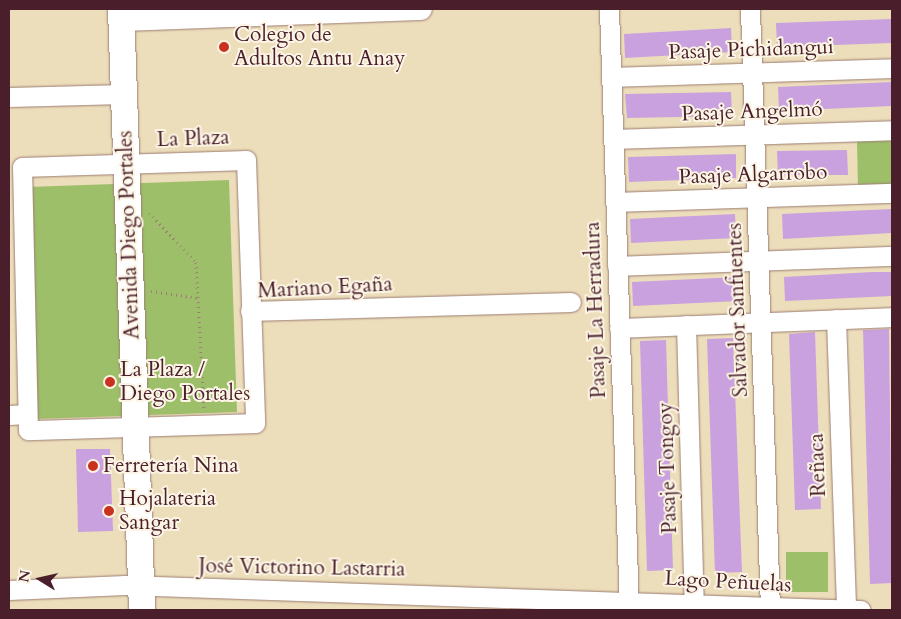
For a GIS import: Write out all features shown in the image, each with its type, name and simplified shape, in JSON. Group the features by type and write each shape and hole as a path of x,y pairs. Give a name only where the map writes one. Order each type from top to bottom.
{"main road":[{"name":"Avenida Diego Portales","path":"121,14 142,598"}],"street":[{"path":"121,14 422,9"},
{"name":"Pasaje La Herradura","path":"610,9 610,77 628,605"},
{"name":"Salvador Sanfuentes","path":"750,9 770,608"},
{"name":"Pasaje Pichidangui","path":"610,77 892,68"},
{"path":"9,97 124,94"},
{"name":"Pasaje Angelmó","path":"613,138 892,130"},
{"name":"La Plaza","path":"15,233 22,166 246,160 250,311"},
{"name":"Pasaje Algarrobo","path":"615,202 892,193"},
{"path":"15,233 18,414"},
{"path":"617,266 892,256"},
{"name":"Mariano Egaña","path":"18,414 28,430 136,425 255,423 250,311 571,302"},
{"path":"619,328 892,317"},
{"name":"Reñaca","path":"836,319 851,610"},
{"name":"Pasaje Tongoy","path":"686,325 694,606"},
{"name":"José Victorino Lastarria","path":"9,590 142,598 594,598"},
{"name":"Lago Peñuelas","path":"594,598 628,605 851,610"}],"path":[{"path":"147,210 196,262 205,424"},
{"path":"149,291 198,298"}],"green space":[{"path":"892,139 892,189 858,189 857,140"},
{"path":"229,180 237,412 35,419 27,187"},
{"path":"786,552 828,552 828,592 786,592"}],"building":[{"path":"892,19 892,43 777,47 776,23"},
{"path":"731,28 732,52 625,58 624,34"},
{"path":"892,82 892,106 779,111 778,87"},
{"path":"731,92 732,116 627,118 625,94"},
{"path":"847,150 848,175 778,175 777,151"},
{"path":"736,154 736,178 629,182 628,157"},
{"path":"892,209 892,233 783,239 782,214"},
{"path":"735,214 736,238 631,243 630,219"},
{"path":"892,272 892,296 785,301 784,277"},
{"path":"738,277 739,301 633,306 632,282"},
{"path":"889,329 892,583 870,584 863,330"},
{"path":"815,332 821,509 795,510 789,334"},
{"path":"733,338 742,572 715,573 707,339"},
{"path":"666,340 673,570 647,571 640,341"},
{"path":"76,449 110,449 113,531 78,532"}],"place":[{"name":"Colegio de Adultos Antu Anay","path":"224,47"},
{"name":"La Plaza / Diego Portales","path":"110,382"},
{"name":"Ferretería Nina","path":"93,466"},
{"name":"Hojalateria Sangar","path":"109,511"}]}
